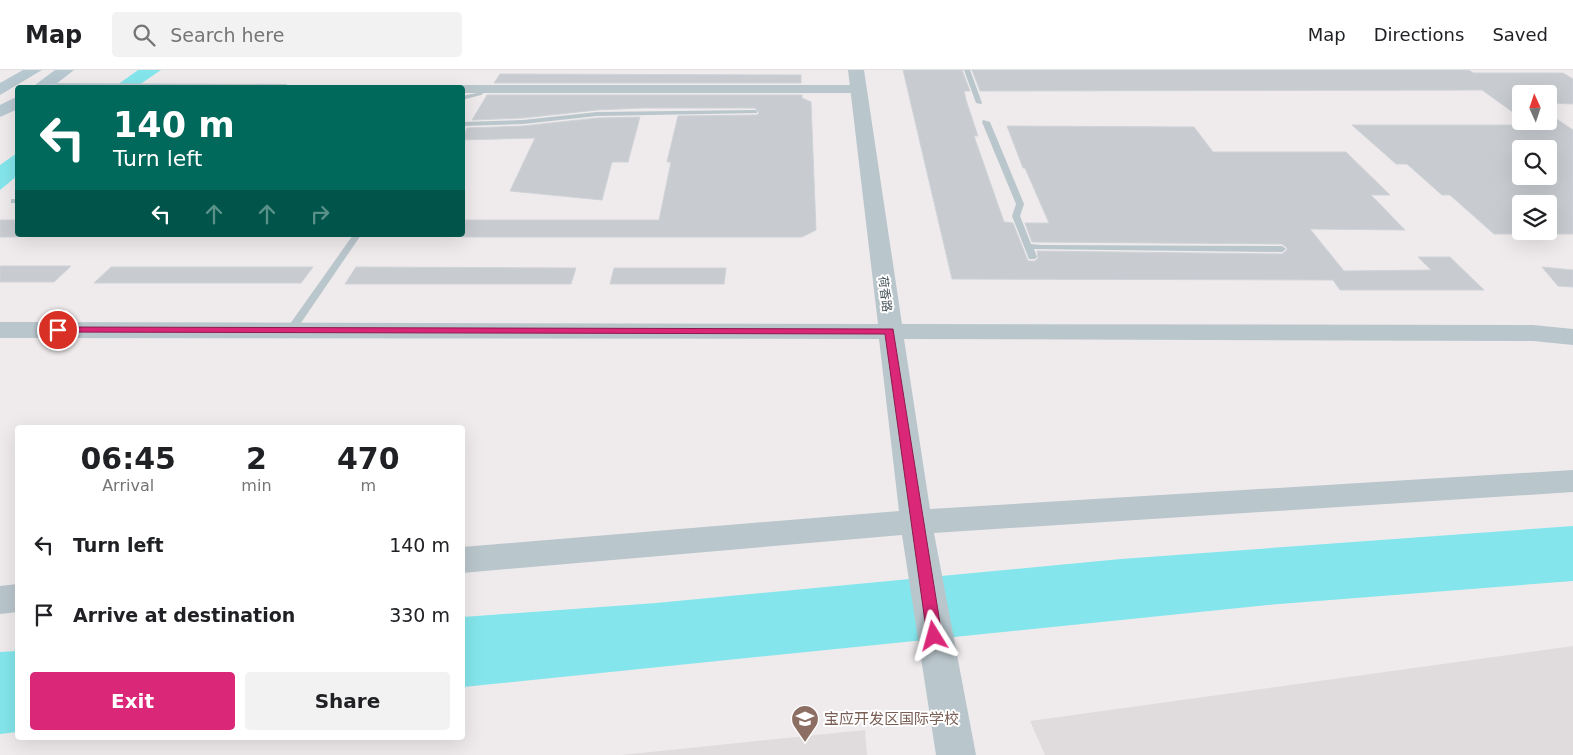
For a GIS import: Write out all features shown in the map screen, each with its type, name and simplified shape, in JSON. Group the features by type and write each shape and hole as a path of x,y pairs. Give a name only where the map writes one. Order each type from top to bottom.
{"main road":[{"path":"0,90 34,70"},
{"path":"43,85 66,70"},
{"path":"0,112 15,103"}],"street":[{"path":"465,89 857,80"},
{"name":"荷香路","path":"857,80 916,522 937,654 956,755"},
{"path":"0,330 1523,333 1573,337"},
{"path":"465,560 916,522 1573,481"},
{"path":"0,600 15,598"}],"lane":[{"path":"966,70 979,103"},
{"path":"465,97 479,94 486,89"},
{"path":"465,124 523,122 597,114 755,112"},
{"path":"986,122 1020,204 1016,216 1032,257"},
{"path":"290,330 356,237"},
{"path":"1028,246 1042,248 1282,249"}],"shaded area":[{"path":"1573,646 1573,755 1045,755 1030,721"},
{"name":"宝应开发区国际学校","path":"865,730 867,755 621,755"}],"water":[{"path":"138,70 161,70 139,85 117,85"},
{"path":"15,154 15,178 0,190 0,165"},
{"path":"1573,526 1573,581 1268,605 465,687 465,617 656,603 1121,559"},
{"path":"15,651 15,732 0,734 0,652"}],"building":[{"path":"903,70 962,70 970,91 964,91 978,136 974,136 1004,222 1013,223 1028,261 1035,261 1038,258 1037,251 1282,254 1287,250 1282,244 1032,242 1025,223 1049,223 1025,168 1023,168 1007,126 1194,127 1213,152 1346,152 1390,195 1371,195 1405,230 1310,229 1344,271 1431,270 1418,257 1450,257 1484,290 1340,290 1333,280 952,279"},
{"path":"972,70 1469,70 1473,73 1563,73 1573,79 1573,104 1558,103 1558,85 1512,85 1512,112 1482,90 980,91"},
{"path":"500,74 801,75 801,83 494,83"},
{"path":"487,95 802,95 802,98 811,102 816,230 802,237 465,237 465,220 659,220 671,162 667,162 678,116 757,115 759,113 755,108 642,108 597,110 523,118 472,120"},
{"path":"640,117 628,162 612,162 602,200 510,191 535,138 465,140 467,128 523,126 597,118"},
{"path":"1558,120 1573,130 1573,234 1557,234 1557,195 1512,195 1512,234 1494,234 1450,195 1442,195 1407,164 1396,164 1352,125 1512,125 1512,130 1558,130"},
{"path":"0,220 15,220 15,237 0,237"},
{"path":"0,266 71,266 54,282 0,282"},
{"path":"111,267 313,267 301,283 94,283"},
{"path":"356,267 576,268 571,284 345,284"},
{"path":"1542,267 1573,270 1573,287 1558,286"},
{"path":"614,268 726,268 724,284 610,284"}],"place":[{"name":"宝应开发区国际学校","path":"805,743"}],"route":[{"path":"58,330 890,331 916,522 934,636"}]}
